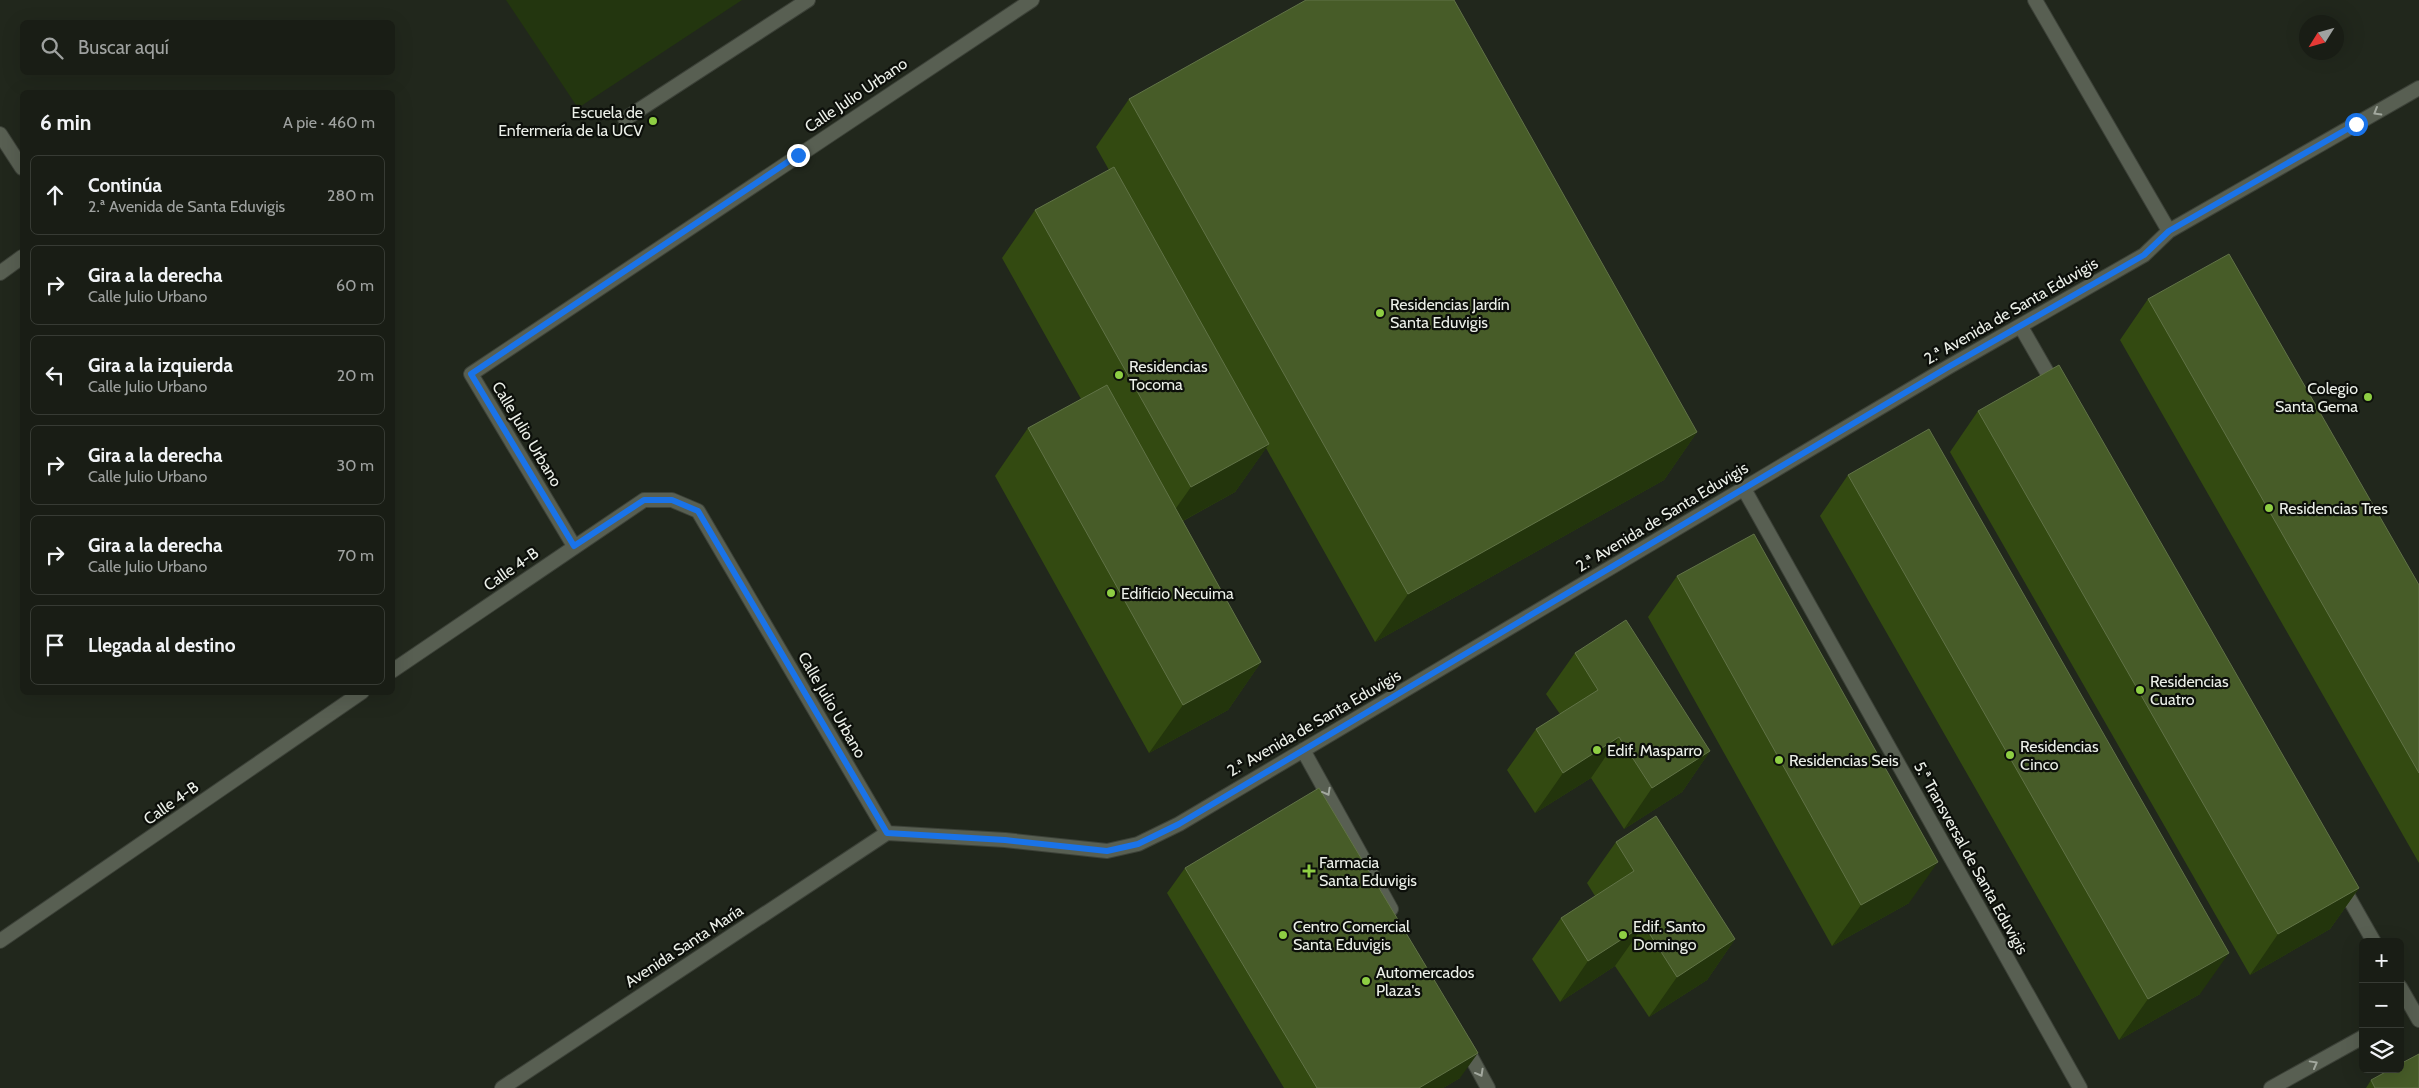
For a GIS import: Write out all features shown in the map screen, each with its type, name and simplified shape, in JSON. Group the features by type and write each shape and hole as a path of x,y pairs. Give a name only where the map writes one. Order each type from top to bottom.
{"street":[{"path":"625,118 808,0"},
{"name":"Calle Julio Urbano","path":"887,833 698,511 672,500 644,500 574,546 471,374 1032,0"},
{"path":"2034,0 2169,231"},
{"name":"2.ª Avenida de Santa Eduvigis","path":"887,833 1005,840 1107,851 1138,844 1179,824 1744,488 2144,255 2169,231 2419,88"},
{"path":"0,134 20,165"},
{"path":"0,273 20,258"},
{"path":"2021,327 2061,396"},
{"name":"5.ª Transversal de Santa Eduvigis","path":"1744,488 2080,1088"},
{"name":"Calle 4-B","path":"395,669 574,546"},
{"name":"Calle 4-B","path":"0,941 358,695"},
{"path":"1303,750 1398,924"},
{"name":"Avenida Santa María","path":"502,1088 887,833"},
{"path":"2334,872 2372,938"},
{"path":"2404,993 2417,1011 2404,1015"},
{"path":"1455,1028 1488,1088"},
{"path":"2272,1088 2359,1039"}],"green space":[{"path":"506,0 742,0 578,108"}],"building":[{"name":"Residencias Jardín Santa Eduvigis","path":"1306,0 1454,0 1697,432 1408,594 1129,99"},
{"path":"1114,167 1269,444 1191,487 1035,210"},
{"path":"2229,254 2419,585 2419,773 2148,299"},
{"path":"2059,365 2359,888 2278,934 1978,411"},
{"path":"1107,385 1261,662 1183,705 1028,428"},
{"path":"1929,429 2229,953 2148,999 1848,475"},
{"path":"1754,534 1938,862 1861,905 1677,576"},
{"path":"1626,620 1710,751 1652,788 1619,737 1563,773 1536,729 1598,690 1575,653"},
{"name":"Centro Comercial Santa Eduvigis","path":"1319,788 1478,1053 1419,1088 1317,1088 1185,868"},
{"path":"1656,816 1735,939 1677,977 1644,925 1588,961 1561,918 1634,871 1616,842"},
{"path":"2419,1054 2419,1088 2375,1088 2371,1080 2384,1073 2404,1073 2404,1062"}],"place":[{"name":"Escuela de Enfermería de la UCV","path":"653,121"},
{"name":"Residencias Jardín Santa Eduvigis","path":"1380,313"},
{"name":"Residencias Tocoma","path":"1119,375"},
{"name":"Colegio Santa Gema","path":"2368,397"},
{"name":"Residencias Tres","path":"2269,508"},
{"name":"Edificio Necuima","path":"1111,593"},
{"name":"Residencias Cuatro","path":"2140,690"},
{"name":"Edif. Masparro","path":"1597,750"},
{"name":"Residencias Cinco","path":"2010,755"},
{"name":"Residencias Seis","path":"1779,760"},
{"name":"Farmacia Santa Eduvigis","path":"1309,871"},
{"name":"Centro Comercial Santa Eduvigis","path":"1283,935"},
{"name":"Edif. Santo Domingo","path":"1623,935"},
{"name":"Automercados Plaza's","path":"1366,981"}],"route":[{"path":"798,155 471,374 574,546 644,500 672,500 698,511 887,833 1005,840 1107,851 1138,844 1179,824 1950,366 2144,255 2169,231 2332,136 2356,124"}]}
